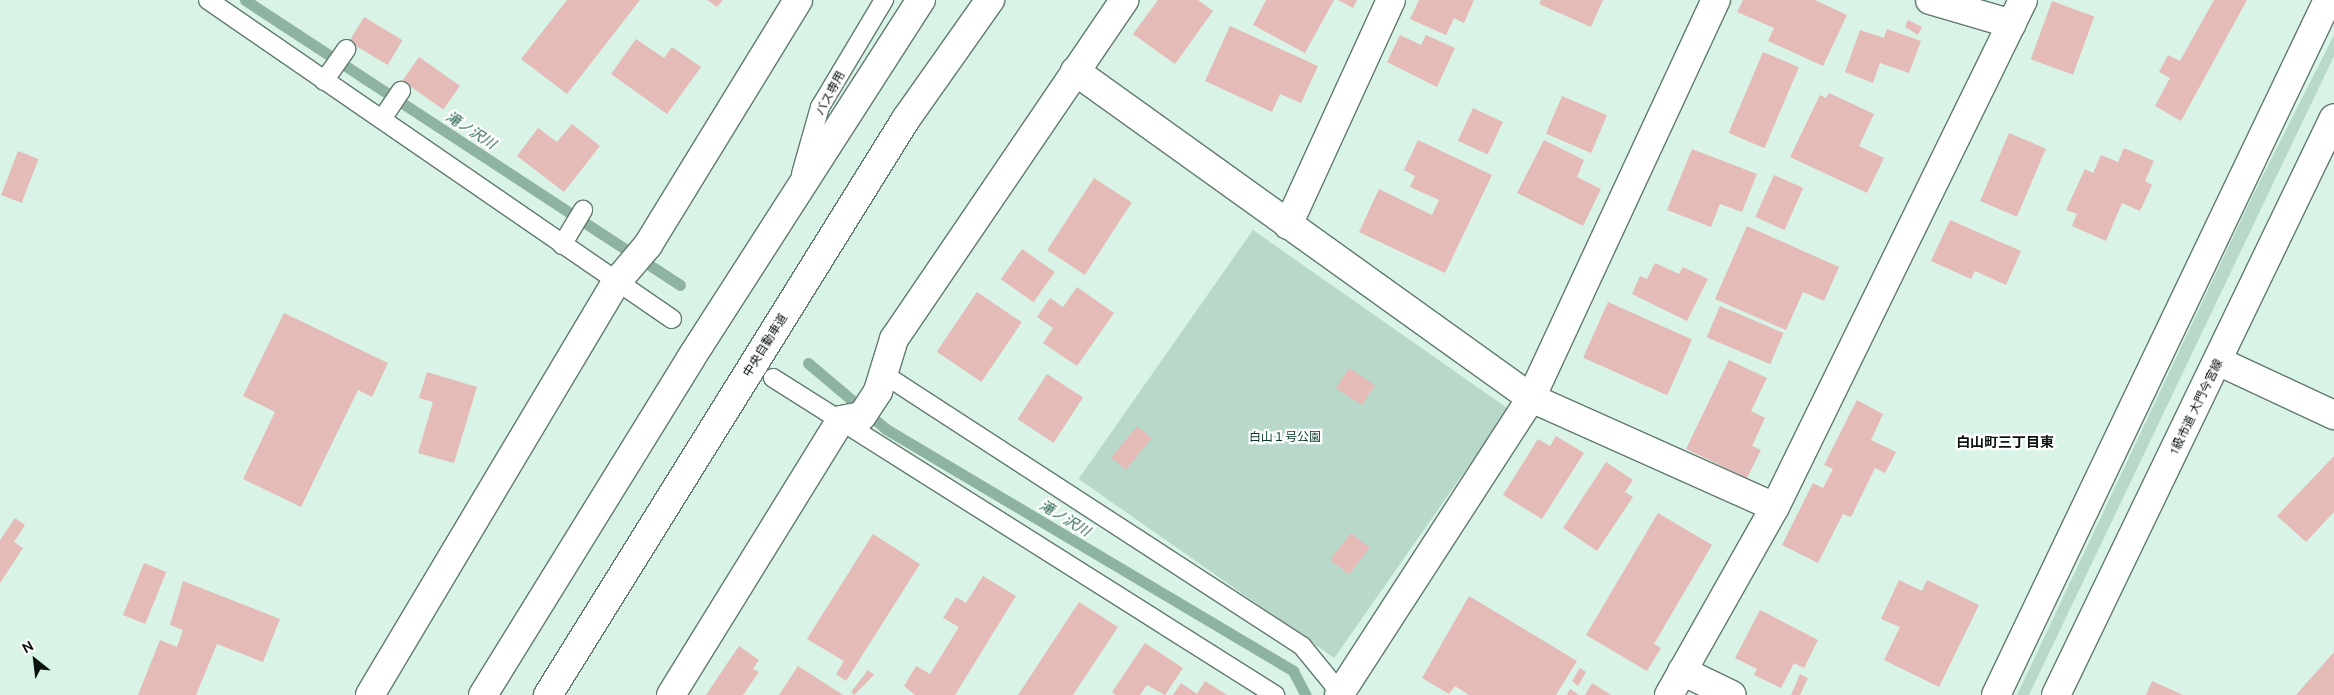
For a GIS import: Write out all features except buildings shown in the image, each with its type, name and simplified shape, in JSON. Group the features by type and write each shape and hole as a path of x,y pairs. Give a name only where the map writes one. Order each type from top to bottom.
{"main road":[{"path":"370,695 624,276 648,245 798,0"},
{"path":"483,695 795,193 922,0"},
{"name":"中央自動車道","path":"548,695 906,120 990,0"},
{"path":"671,695 851,418 880,382 894,339 1124,0"},
{"path":"1288,225 1391,0"},
{"path":"1340,694 1531,398 1716,0"},
{"path":"1669,695 1775,507 2017,12 1930,0"},
{"path":"1996,695 2328,0"},
{"path":"1075,71 1531,398 1775,507"},
{"name":"1級市道 大門今宮線","path":"2056,695 2334,118"},
{"path":"2218,361 2334,415"},
{"path":"1682,670 1732,695"}],"lane":[{"path":"208,0 328,76 565,240 624,276 672,319"},
{"name":"バス専用","path":"795,193 820,107 884,0"},
{"path":"328,76 346,48"},
{"path":"384,116 401,91"},
{"path":"565,240 583,210"},
{"path":"773,378 851,418 1275,695"},
{"path":"880,382 1302,646 1340,694"}],"green space":[{"path":"2334,35 2334,56 2029,695 2017,695 2250,201"},
{"name":"白山１号公園","path":"1253,230 1509,409 1334,658 1079,479"}],"waterway":[{"name":"滝ノ沢川","path":"245,0 680,285"},
{"name":"滝ノ沢川","path":"808,363 886,429 1293,671 1306,695"}],"district":[{"name":"白山町三丁目東","path":"2005,442"}]}
